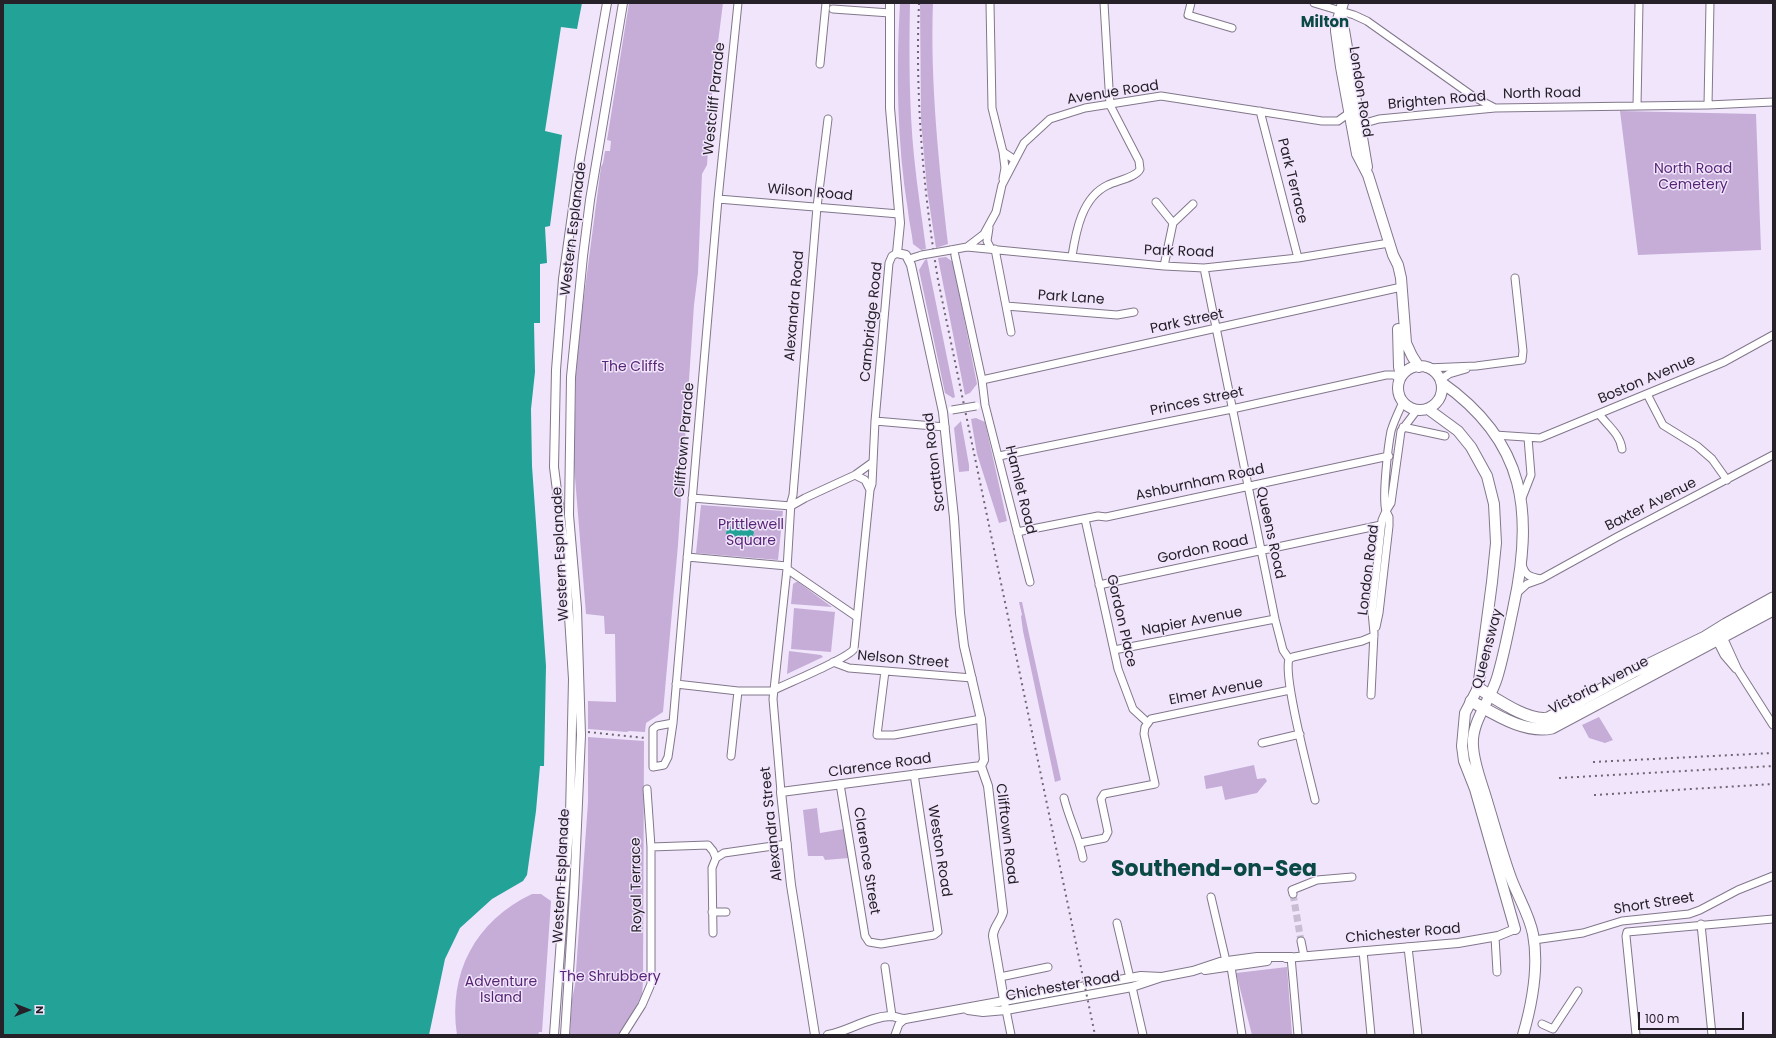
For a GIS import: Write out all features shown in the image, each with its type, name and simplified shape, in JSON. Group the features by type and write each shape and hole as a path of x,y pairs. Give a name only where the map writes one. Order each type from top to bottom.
{"highway":[{"name":"Victoria Avenue","path":"1471,701 1536,730 1552,728 1716,635 1773,598"},
{"name":"Victoria Avenue","path":"1478,688 1522,713 1539,719 1548,718 1635,671 1773,610"}],"main road":[{"name":"London Road","path":"1342,7 1336,26 1336,31 1357,154 1368,175"},
{"name":"London Road","path":"1342,7 1368,175 1401,278 1406,343 1412,356 1423,367"},
{"name":"London Road","path":"1393,254 1397,288 1398,368 1400,378"},
{"path":"1423,367 1407,370 1400,378 1399,393 1403,402 1407,406 1417,410 1428,409 1439,398 1440,381"},
{"name":"Queensway","path":"1423,367 1434,372 1440,381 1467,402 1495,435 1512,467 1522,498 1524,539 1522,562 1506,646 1491,696 1476,723 1473,733 1475,760 1507,866 1526,911 1534,940 1533,982 1523,1035"},
{"name":"Queensway","path":"1428,409 1458,431 1471,447 1486,476 1494,504 1495,558 1478,688 1465,713 1462,732 1464,760 1475,789 1515,929"}],"street":[{"name":"Western Esplanade","path":"554,1035 571,808 573,679 565,554 554,467 556,370 567,249 584,136 607,3"},
{"name":"Western Esplanade","path":"565,1035 580,766 580,661 569,515 571,377 589,207 623,3"},
{"name":"Westcliff Parade","path":"718,199 738,3"},
{"path":"820,64 826,3"},
{"name":"Cambridge Road","path":"833,662 852,652 855,645 870,490 872,484 875,421 889,263 892,256 897,252 900,223 890,108 890,3"},
{"path":"990,3 992,108 1003,152 1005,168 1002,185"},
{"path":"1072,256 1084,212 1093,196 1106,186 1135,175 1140,169 1139,161 1110,105 1104,3"},
{"path":"1191,3 1188,15 1232,28"},
{"name":"North Road","path":"1314,3 1342,7 1367,21 1474,97 1495,108 1708,105 1773,102"},
{"path":"1636,106 1639,3"},
{"path":"1708,105 1710,3"},
{"path":"833,9 890,14"},
{"name":"Avenue Road","path":"993,249 987,236 996,212 1002,185 1024,143 1050,119 1085,108 1161,96 1322,121 1338,121 1349,113"},
{"name":"Brighten Road","path":"1360,129 1365,123 1379,119 1495,108"},
{"name":"Park Terrace","path":"1260,111 1298,258"},
{"name":"Alexandra Road","path":"774,691 787,567 791,499 793,495 817,207 828,119"},
{"path":"1003,152 1015,160"},
{"name":"Wilson Road","path":"718,199 899,214"},
{"name":"Clifftown Parade","path":"673,723 657,726 654,729 653,767 664,765 668,757 673,723 718,199"},
{"path":"1156,202 1173,223"},
{"path":"1164,266 1173,223 1193,204"},
{"name":"Avenue Road","path":"909,259 922,255 967,248 979,238 990,225"},
{"name":"Park Road","path":"967,248 1072,256 1164,266 1204,268 1298,258 1389,243"},
{"path":"993,249 1011,332"},
{"name":"Hamlet Road","path":"952,251 982,380 985,405 1030,582"},
{"path":"897,252 906,255 909,259"},
{"name":"Scratton Road","path":"909,259 943,412 954,518 960,613 964,646 972,678"},
{"name":"Queens Road","path":"1204,268 1275,619 1282,650 1290,660"},
{"path":"1423,367 1476,366 1522,360 1524,351 1515,278"},
{"name":"Park Street","path":"982,380 1397,288"},
{"name":"Park Lane","path":"1006,306 1116,315 1134,312"},
{"name":"Boston Avenue","path":"1495,435 1540,438 1724,362 1773,335"},
{"path":"1440,381 1449,374 1476,366"},
{"name":"Princes Street","path":"999,456 1232,409 1386,375 1400,378"},
{"path":"1647,394 1663,425 1702,450 1712,459 1727,480"},
{"name":"London Road","path":"1374,635 1379,613 1390,517 1386,511 1384,500 1391,430 1403,402"},
{"path":"943,412 985,405"},
{"name":"London Road","path":"1371,695 1374,635 1372,612 1383,516 1391,503 1398,444 1403,427 1417,410"},
{"path":"1599,414 1610,428 1617,433 1622,450"},
{"path":"875,421 945,427"},
{"path":"1403,427 1445,436"},
{"path":"1522,498 1531,476 1528,438"},
{"name":"Baxter Avenue","path":"1516,594 1527,584 1541,579 1617,537 1773,455"},
{"name":"Ashburnham Road","path":"1017,532 1098,516 1106,517 1247,486 1343,467 1388,456"},
{"path":"692,498 791,506 855,475 872,462"},
{"path":"855,475 865,480 870,490"},
{"path":"793,495 799,501"},
{"name":"Gordon Place","path":"1085,519 1114,650 1124,686 1133,710 1147,722"},
{"name":"Gordon Road","path":"1099,585 1261,552 1382,525"},
{"path":"687,557 787,567 857,617"},
{"path":"1522,562 1526,574 1530,577 1541,579"},
{"name":"Napier Avenue","path":"1114,650 1275,619"},
{"path":"1315,800 1290,690 1288,668 1290,660 1293,657 1362,641 1374,635"},
{"path":"1716,635 1773,724"},
{"path":"676,684 738,691 774,691 833,662"},
{"name":"Nelson Street","path":"833,662 849,668 972,678"},
{"path":"885,671 877,735 894,735 981,719"},
{"name":"Clifftown Road","path":"972,678 981,719 984,760 981,766 988,786 1003,912 994,928 992,936 1004,1000"},
{"name":"Elmer Avenue","path":"1147,722 1156,717 1290,690"},
{"path":"731,756 738,691"},
{"name":"Alexandra Street","path":"774,691 775,724 791,885 815,1035"},
{"path":"1080,843 1105,838 1108,832 1101,799 1104,794 1155,784 1144,734 1147,722"},
{"path":"1262,743 1300,734"},
{"name":"Clarence Road","path":"782,792 981,766"},
{"name":"Weston Road","path":"869,942 881,944 934,935 938,932 914,774"},
{"name":"Clarence Street","path":"840,784 865,936 869,942"},
{"name":"Royal Terrace","path":"623,1035 642,1006 651,981 651,847 648,789"},
{"path":"1064,798 1069,817 1076,829 1083,858"},
{"path":"713,933 712,868 716,858 724,853 788,844"},
{"path":"651,847 708,845 716,858"},
{"name":"Short Street","path":"1534,940 1583,933 1622,921 1689,914 1700,910 1738,890 1773,876"},
{"path":"1293,894 1292,890 1317,880 1352,878"},
{"path":"1211,896 1228,964 1242,1035"},
{"path":"712,912 726,912"},
{"path":"1636,1035 1626,936 1627,932 1701,924 1773,919"},
{"path":"1116,923 1130,978"},
{"path":"1701,924 1712,1035"},
{"name":"Chichester Road","path":"966,1009 983,1012 1006,1010 1132,987 1162,977 1256,957 1291,957 1458,943 1494,937 1506,934 1515,929"},
{"path":"1494,937 1497,972"},
{"path":"1301,941 1304,956"},
{"path":"1408,947 1418,1035"},
{"path":"1363,951 1371,1035"},
{"path":"1291,957 1298,1035"},
{"path":"884,968 892,1016"},
{"path":"1000,977 1048,968"},
{"name":"Chichester Road","path":"828,1035 848,1030 875,1018 892,1016 905,1019 1142,976 1162,977"},
{"path":"1132,987 1143,1035"},
{"path":"1542,1024 1553,1032 1578,991"},
{"path":"1004,1000 1011,1035"},
{"path":"895,1035 900,1022 905,1019"}],"green space":[{"name":"The Cliffs","path":"629,3 723,3 713,82 707,165 702,174 698,273 694,305 678,545 663,712 646,723 645,732 588,729 588,701 616,702 615,634 605,634 604,616 586,614 574,465 576,374 581,319 601,167 605,151 610,151 611,141 607,140"},
{"path":"900,3 910,3 912,137 926,249 921,250 913,244 904,185 898,107"},
{"path":"920,3 933,3 932,33 934,94 948,244 936,248 927,189 921,120"},
{"name":"North Road Cemetery","path":"1620,111 1756,114 1761,250 1638,255"},
{"path":"946,257 953,262 977,384 970,393 965,395 938,258"},
{"path":"927,259 955,397 953,398 945,393 919,270"},
{"path":"976,418 985,422 1007,521 999,523 977,454 971,419"},
{"path":"961,421 969,471 959,472 954,428"},
{"name":"Prittlewell Square","path":"701,505 783,511 778,560 696,553"},
{"path":"796,582 832,607 791,604 793,584"},
{"path":"1019,602 1022,602 1061,780 1055,782 1023,631"},
{"path":"794,608 835,612 831,652 791,649"},
{"path":"789,651 821,655 823,657 787,674"},
{"path":"1599,717 1613,740 1605,743 1589,738 1582,725"},
{"name":"The Shrubbery","path":"588,737 644,741 642,995 621,1035 570,1035 588,802"},
{"path":"1254,765 1257,779 1265,778 1267,781 1257,793 1225,800 1222,786 1206,789 1204,776"},
{"path":"817,808 820,833 844,829 849,858 825,860 823,856 808,856 803,810"},
{"name":"Adventure Island","path":"532,894 541,894 551,901 542,1032 539,1032 538,1035 457,1035 455,1012 457,991 462,970 470,951 481,934 495,919 512,905"},
{"path":"1287,967 1292,1035 1252,1035 1236,973"}],"shaded area":[{"path":"3,3 582,3 577,29 561,27 545,131 562,135 550,226 545,227 547,263 540,264 540,323 534,323 535,372 531,409 532,466 546,666 544,766 540,766 536,811 527,875 523,881 492,899 460,928 445,959 429,1035 3,1035"},
{"path":"740,523 754,532 753,536 739,540 726,534 727,528"}],"tunnel":[{"path":"1293,894 1301,941"}],"railway":[{"path":"919,3 918,73 921,142 928,211 938,280 1095,1035"},
{"path":"588,732 645,738"},
{"path":"1593,762 1773,753"},
{"path":"1559,778 1773,766"},
{"path":"1594,795 1773,784"}],"district":[{"name":"Milton","path":"1325,23"},
{"name":"Southend-on-Sea","path":"1214,870"}]}
